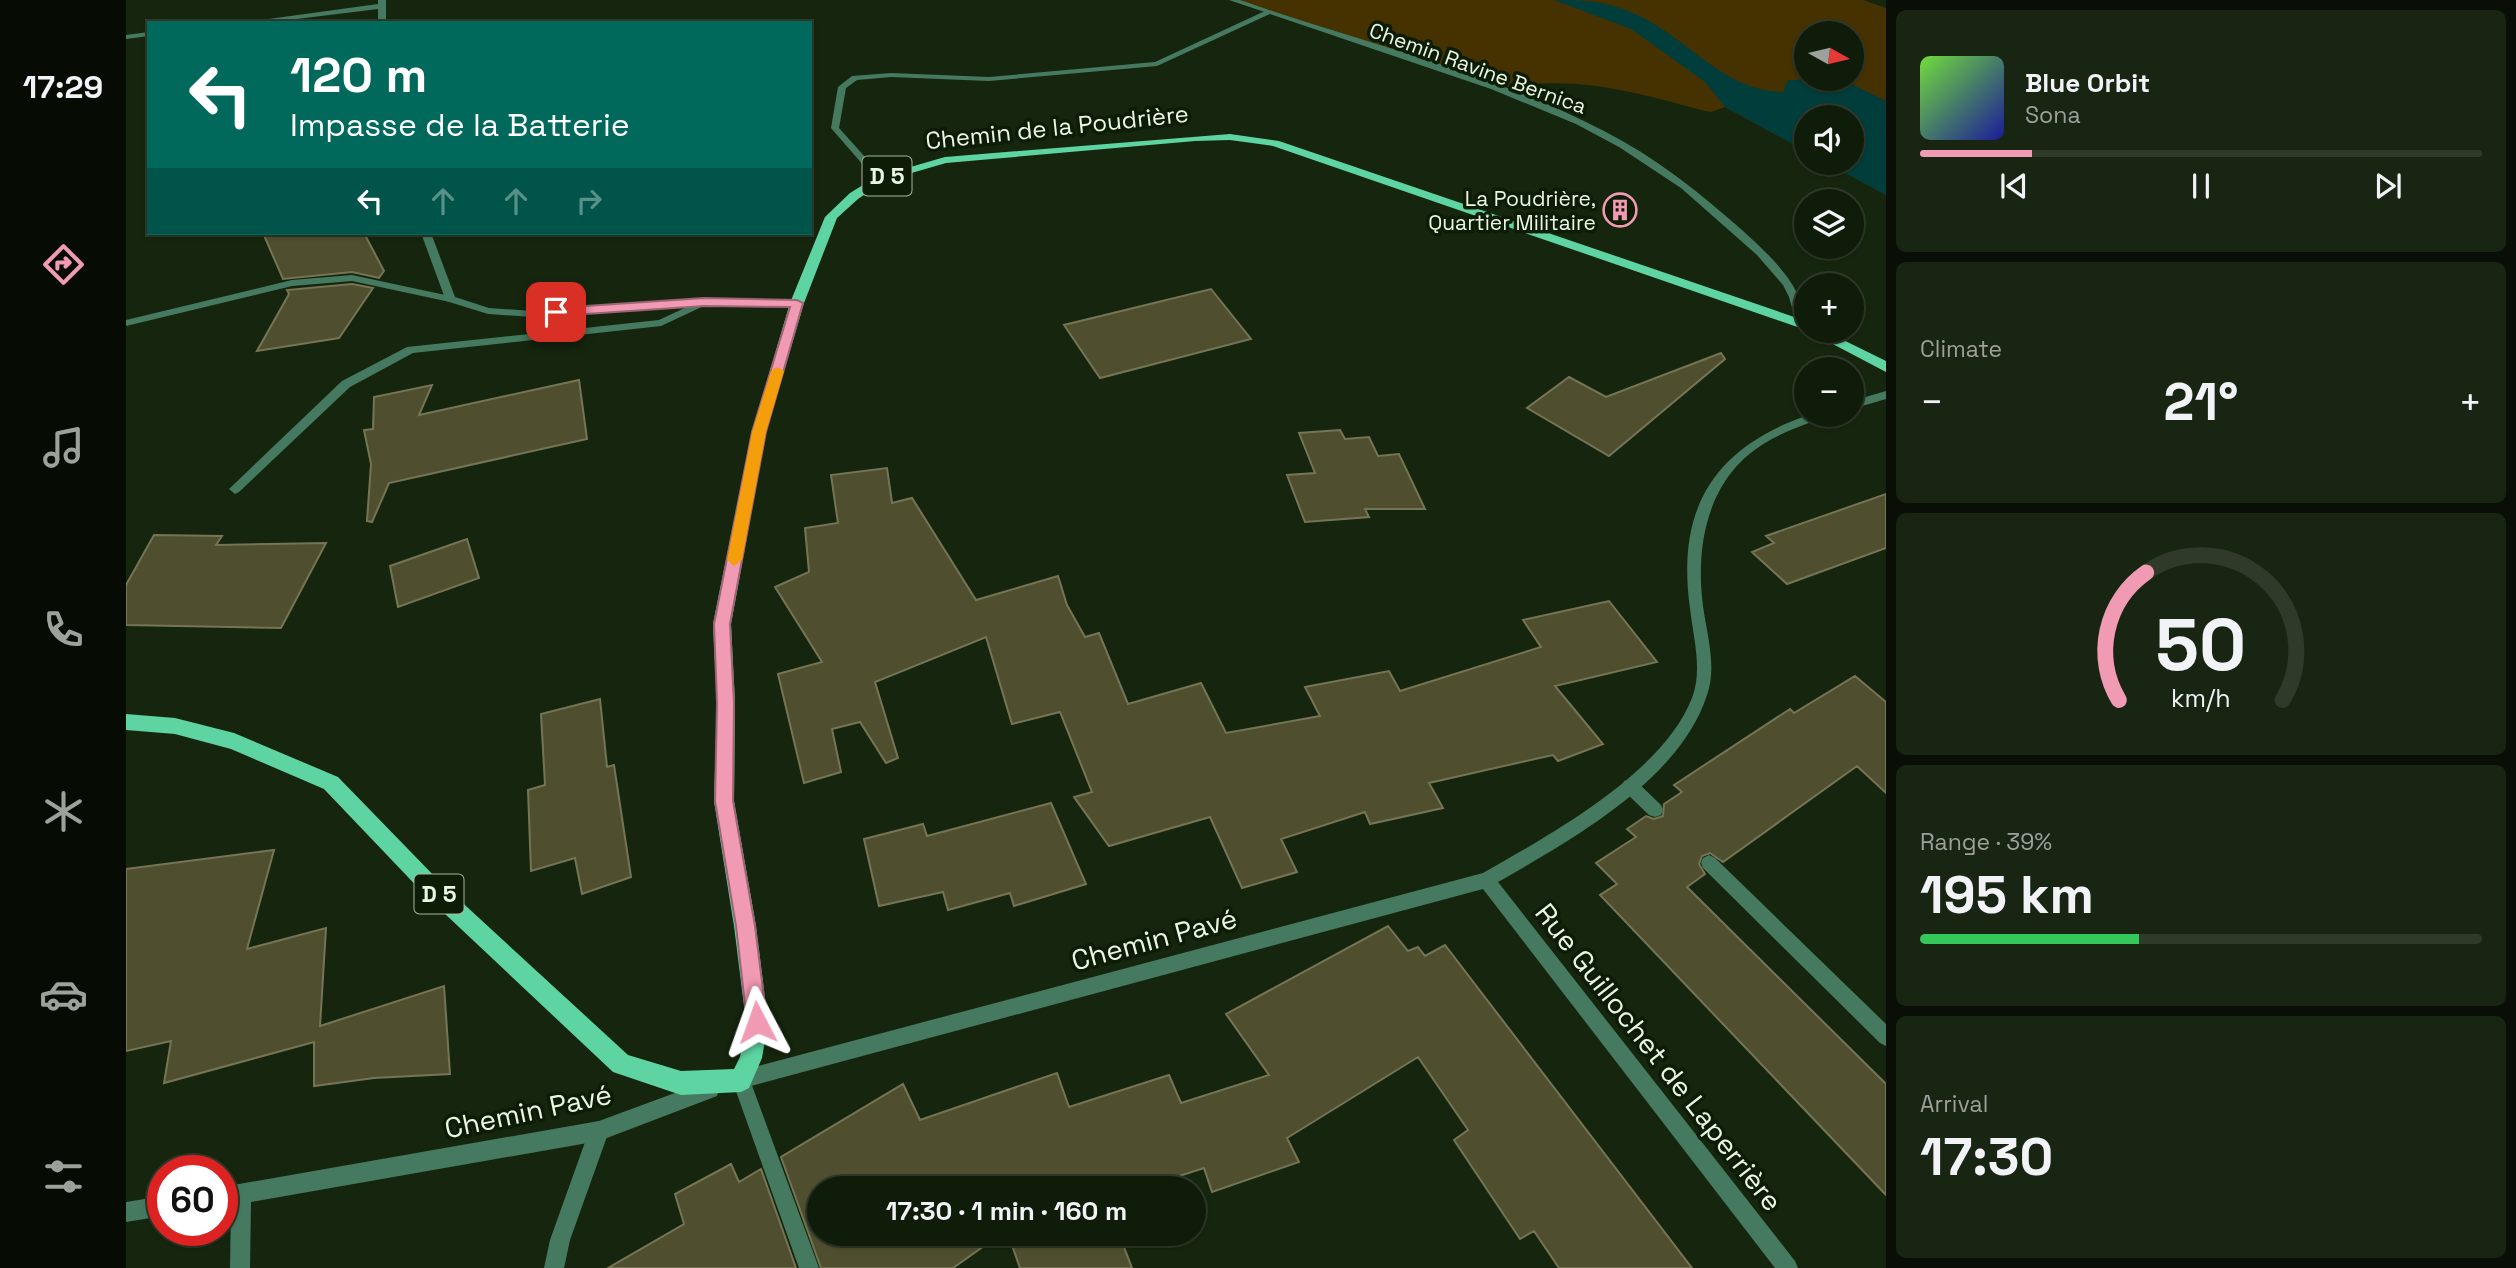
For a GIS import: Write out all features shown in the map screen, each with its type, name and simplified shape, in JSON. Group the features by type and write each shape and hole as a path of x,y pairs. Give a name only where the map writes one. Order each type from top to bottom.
{"main road":[{"name":"Chemin de la Poudrière","path":"741,1080 751,1058 757,1022 745,926 724,801 726,703 722,624 759,432 797,303 831,217 855,195 880,179 946,160 1195,138 1230,137 1275,143 1794,322"},
{"path":"1839,343 1886,367"},
{"name":"D 5","path":"126,722 175,726 234,741 331,783 434,890 621,1064 681,1083 741,1080"}],"street":[{"name":"Chemin Ravine Bernica","path":"1233,0 1493,89 1580,122 1699,196 1766,257 1794,297"},
{"path":"257,21 382,3 382,21"},
{"path":"880,179 835,128 842,87 855,78 891,75 989,79 1157,64 1268,13"},
{"path":"126,37 147,34"},
{"path":"427,235 450,299"},
{"path":"126,323 292,283 352,278 450,299 488,311 532,314 704,302 797,303"},
{"path":"235,489 346,384 411,350 661,323 704,302"},
{"path":"1864,401 1886,395"},
{"name":"Chemin Pavé","path":"238,1194 599,1131 678,1099 741,1080 1486,880 1547,846 1596,813 1630,786 1678,736 1700,696 1704,661 1695,595 1694,539 1703,509 1719,477 1746,448 1782,426 1794,422"},
{"path":"1630,786 1655,810"},
{"path":"1709,863 1886,1037"},
{"name":"Rue Guillochet de Laperrière","path":"1486,880 1788,1268"},
{"path":"741,1080 809,1268"},
{"path":"554,1268 560,1240 599,1131"},
{"path":"126,1212 147,1209"},
{"path":"238,1246 240,1268"}],"shaded area":[{"path":"1233,0 1863,0 1886,8 1886,195 1849,175 1864,175 1864,105 1794,105 1794,144 1725,107 1711,112 1598,86 1549,83 1493,89"}],"water":[{"path":"1554,0 1602,3 1635,14 1664,30 1728,76 1763,90 1783,92 1788,80 1794,80 1794,91 1864,90 1886,101 1886,195 1849,175 1864,175 1864,105 1794,105 1794,144 1725,107 1705,82 1631,29"}],"building":[{"path":"264,235 365,235 384,271 379,278 352,272 283,279"},
{"path":"352,284 373,288 339,338 257,351 289,294 287,290"},
{"path":"1211,289 1251,339 1100,378 1064,325"},
{"path":"1721,353 1725,359 1609,456 1527,408 1569,377 1606,397"},
{"path":"579,380 587,439 389,483 372,522 367,521 371,464 364,430 373,429 374,397 432,385 419,415"},
{"path":"1340,430 1345,439 1369,437 1378,456 1399,454 1425,509 1365,509 1369,517 1305,522 1287,475 1315,473 1299,433"},
{"path":"887,468 892,503 912,498 976,600 1058,576 1067,605 1085,637 1099,633 1128,704 1201,683 1226,733 1320,716 1305,687 1389,671 1400,691 1541,647 1523,620 1609,601 1657,662 1555,686 1603,744 1558,761 1553,755 1429,783 1443,808 1370,824 1365,812 1281,839 1297,872 1242,888 1210,817 1109,846 1074,797 1092,792 1060,712 1012,724 986,637 875,682 898,758 886,763 860,722 832,729 841,772 804,783 778,674 822,662 775,587 809,572 805,528 838,523 831,475"},
{"path":"1886,494 1886,548 1787,584 1752,552 1774,543 1766,536"},
{"path":"154,535 222,536 216,545 326,543 281,628 126,625 126,585"},
{"path":"467,539 479,578 398,607 390,566"},
{"path":"1855,676 1886,702 1886,793 1857,766 1723,862 1710,853 1702,856 1699,864 1705,874 1687,887 1886,1084 1886,1195 1600,895 1617,884 1596,863 1636,837 1627,829 1646,816 1654,819 1663,816 1664,804 1682,792 1674,785 1790,709 1794,713"},
{"path":"600,699 607,767 614,765 631,877 582,894 575,858 531,871 528,790 545,785 541,714"},
{"path":"1051,803 1086,884 1014,906 1010,893 948,910 943,892 879,906 864,839 923,824 927,836"},
{"path":"274,850 247,949 326,928 320,1026 444,986 450,1074 374,1078 314,1086 314,1042 164,1083 171,1041 126,1051 126,869"},
{"path":"1388,926 1408,951 1418,947 1425,956 1445,945 1692,1268 1559,1268 1534,1231 1520,1239 1454,1140 1468,1130 1418,1057 1287,1138 1299,1162 1212,1192 1204,1168 1179,1176 807,1176 807,1229 781,1157 903,1084 920,1120 1057,1073 1069,1107 1169,1075 1181,1103 1269,1075 1226,1014"},
{"path":"731,1164 739,1182 761,1169 796,1268 608,1268 684,1224 675,1194"},
{"path":"813,1246 984,1246 953,1268 821,1268"},
{"path":"1012,1246 1124,1246 1132,1268 1020,1268"}],"slow traffic":[{"path":"734,560 759,432 777,371"}],"place":[{"name":"La Poudrière, Quartier Militaire","path":"1620,210"}],"route":[{"path":"556,312 704,302 797,303 759,432 722,624 726,703 724,801 745,926 757,1022"}]}
